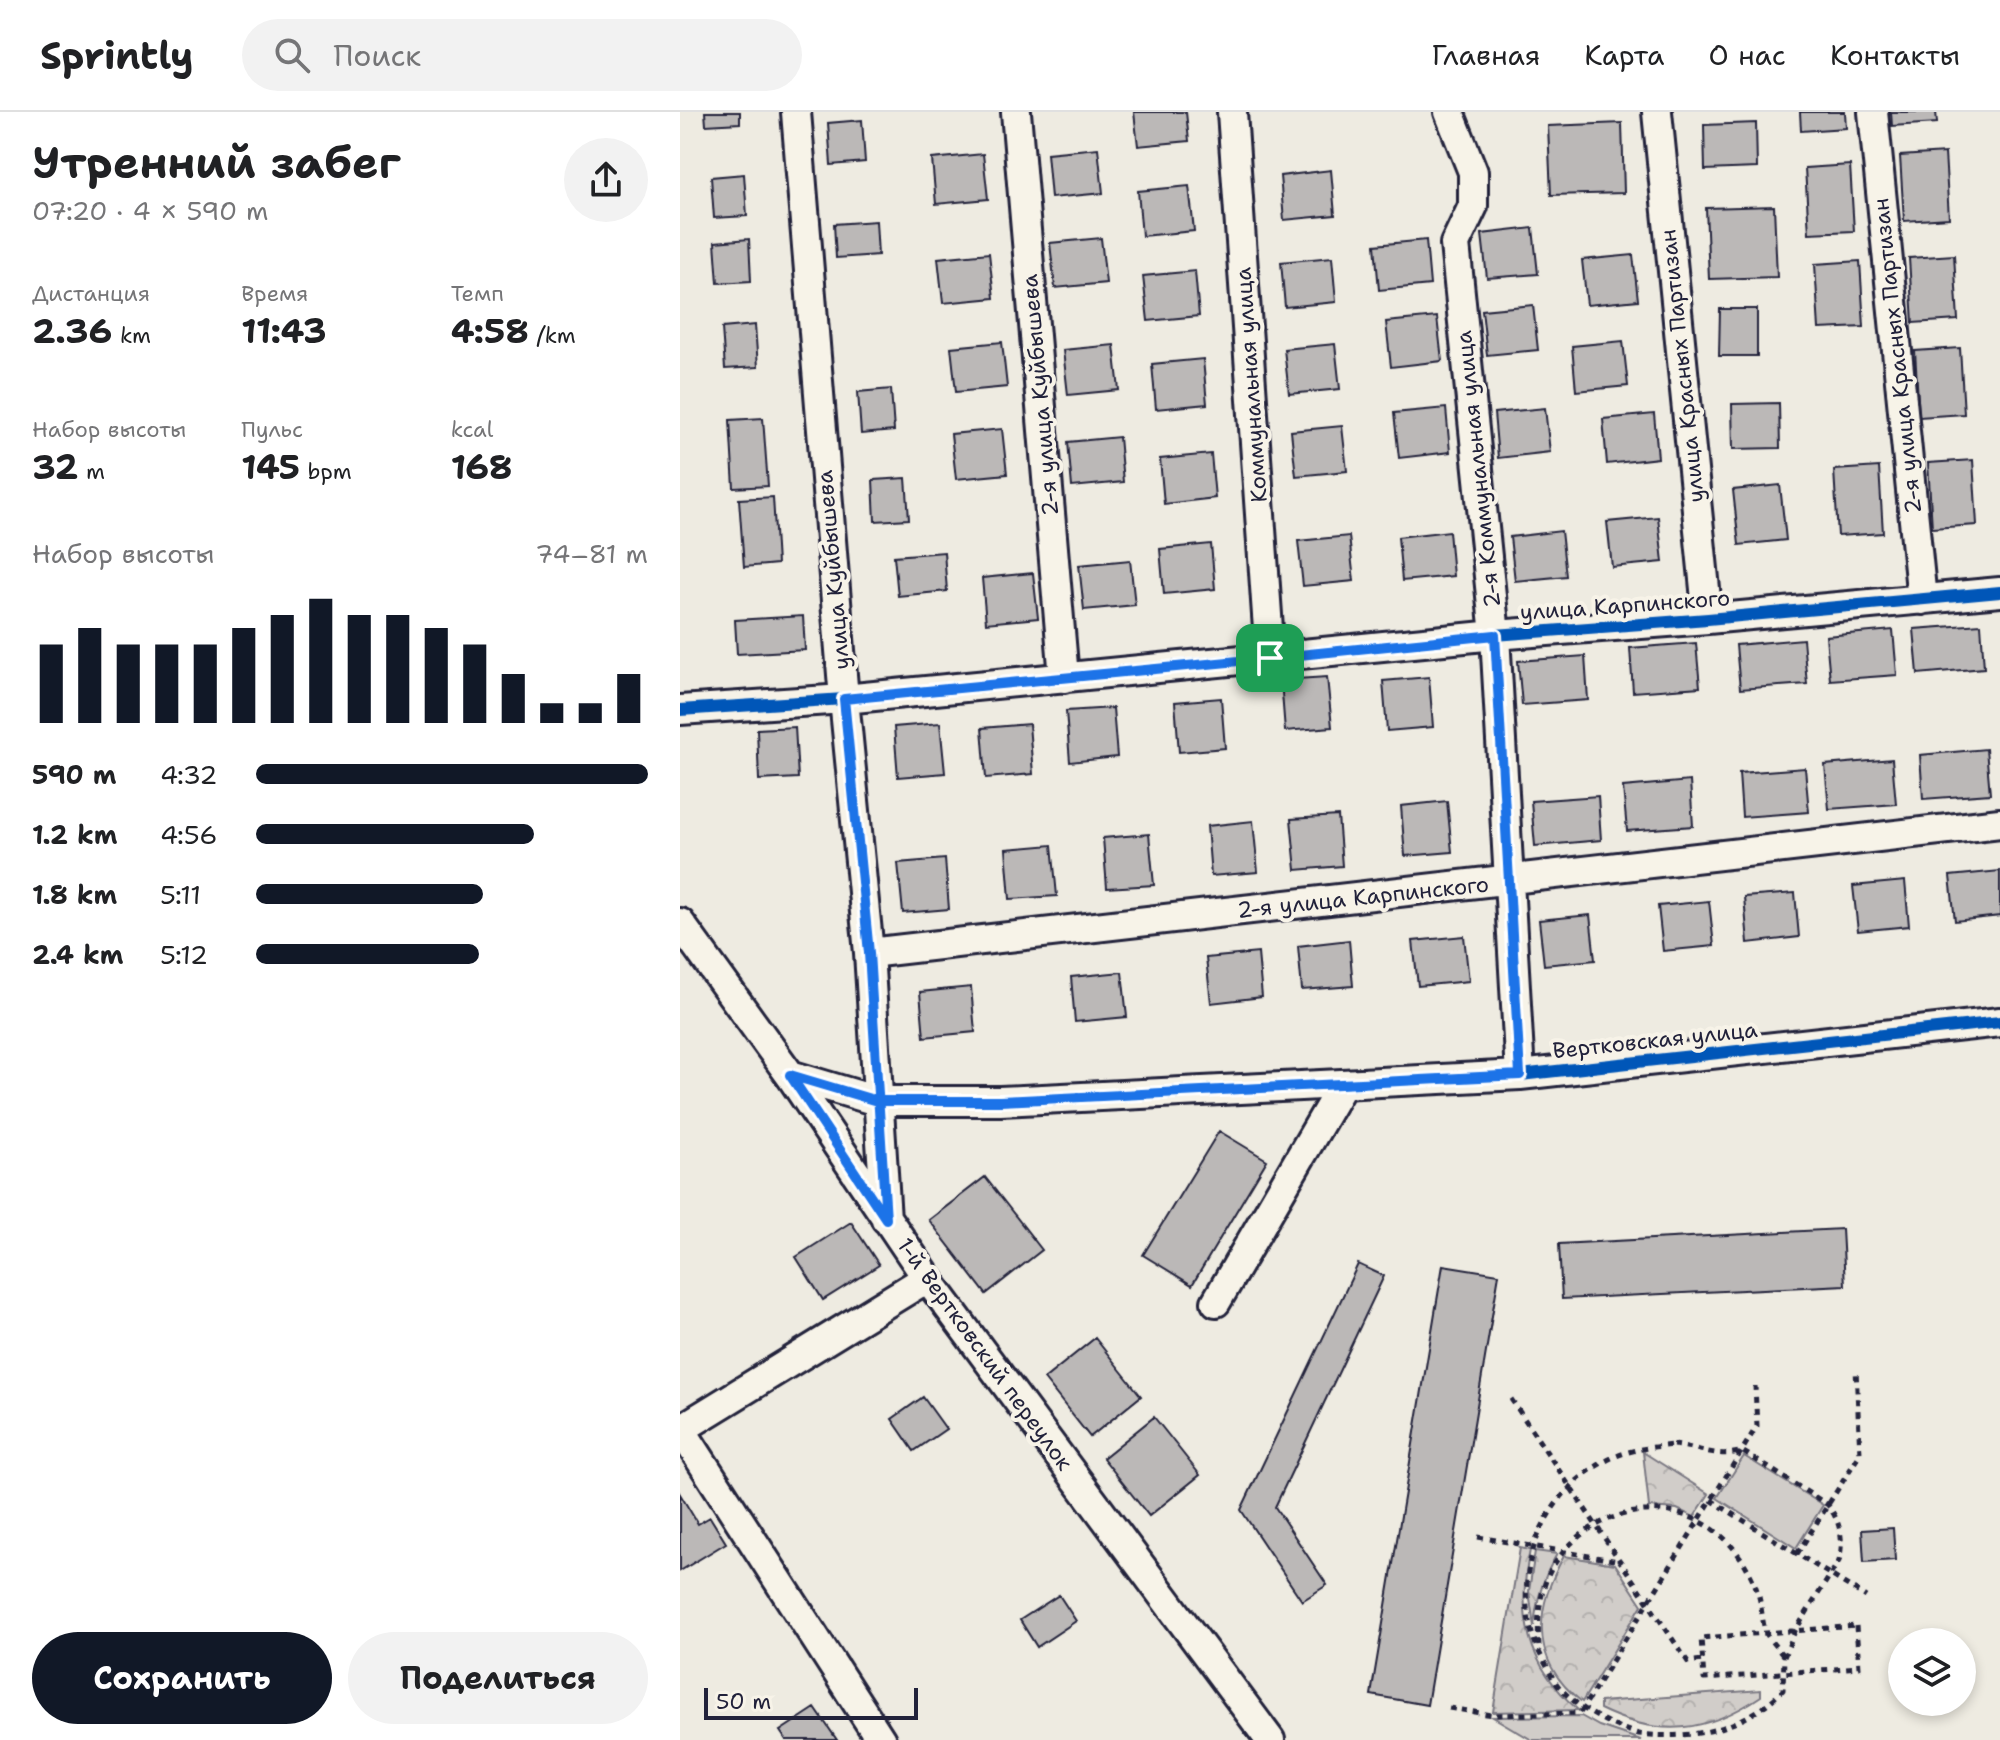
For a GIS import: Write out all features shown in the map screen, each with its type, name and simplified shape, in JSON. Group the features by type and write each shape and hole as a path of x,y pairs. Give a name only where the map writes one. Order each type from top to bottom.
{"street":[{"name":"улица Куйбышева","path":"796,112 844,699 869,953 886,1219"},
{"name":"2-я улица Куйбышева","path":"1016,112 1064,678"},
{"name":"Коммунальная улица","path":"1232,112 1270,658"},
{"name":"2-я Коммунальная улица","path":"1449,112 1473,172 1473,206 1455,244 1495,635 1520,1075"},
{"name":"улица Красных Партизан","path":"1657,112 1708,619"},
{"name":"2-я улица Красных Партизан","path":"1873,112 1922,600"},
{"name":"улица Карпинского","path":"680,710 844,699 1495,635 2000,592"},
{"name":"2-я улица Карпинского","path":"869,953 2000,823"},
{"name":"1-й Вертковский переулок","path":"680,923 790,1075 927,1278 1270,1740"},
{"name":"Вертковская улица","path":"790,1075 877,1101 1000,1101 1520,1075 2000,1022"},
{"path":"1216,1302 1343,1084"},
{"path":"881,1740 680,1428 927,1278"}],"path":[{"path":"1797,1554 1860,1454 1856,1369"},
{"path":"1449,1708 1493,1715 1580,1713 1757,1426 1755,1386"},
{"path":"1511,1399 1688,1662 1703,1660"},
{"path":"1643,1447 1697,1447 1721,1455 1742,1451 1828,1505 1838,1518 1841,1535 1839,1561 1795,1631 1784,1657 1783,1690 1766,1707 1738,1726 1710,1737 1659,1739 1618,1728 1583,1708 1559,1687 1540,1655 1527,1621 1526,1591 1541,1526 1570,1487 1585,1473 1613,1457 1643,1447"},
{"path":"1711,1500 1866,1597"},
{"path":"1540,1655 1539,1605 1553,1565 1576,1537 1595,1524 1626,1512 1662,1510 1699,1520 1724,1539 1746,1565 1758,1594 1766,1633 1784,1657"},
{"path":"1478,1537 1620,1561"},
{"path":"1856,1626 1859,1667 1704,1679 1701,1638 1795,1631 1856,1626"}],"green space":[{"path":"1643,1452 1709,1494 1694,1517 1677,1509 1649,1507"},
{"path":"1744,1456 1823,1505 1796,1548 1717,1498"},
{"path":"1520,1548 1530,1550 1524,1596 1530,1638 1547,1675 1578,1710 1493,1712"},
{"path":"1535,1551 1557,1554 1541,1589 1534,1627 1529,1591"},
{"path":"1564,1556 1615,1564 1642,1605 1582,1702 1553,1670 1542,1634 1547,1596"},
{"path":"1761,1690 1761,1696 1721,1718 1682,1727 1642,1724 1600,1709 1600,1702"},
{"path":"1581,1716 1599,1726 1641,1740 1532,1740 1493,1717"}],"building":[{"path":"705,112 740,112 740,123 706,125"},
{"path":"1134,112 1186,112 1189,141 1138,146"},
{"path":"1800,112 1845,112 1846,128 1801,131"},
{"path":"1891,112 1936,112 1937,123 1892,126"},
{"path":"862,120 865,162 831,165 828,123"},
{"path":"1622,123 1624,193 1551,195 1548,126"},
{"path":"1756,123 1757,168 1705,170 1704,125"},
{"path":"1098,148 1103,193 1051,198 1047,153"},
{"path":"1945,153 1949,218 1904,221 1900,156"},
{"path":"983,154 988,199 936,204 932,159"},
{"path":"1850,165 1854,231 1809,233 1805,168"},
{"path":"1331,170 1335,215 1284,220 1280,176"},
{"path":"744,174 747,216 714,218 711,177"},
{"path":"1189,186 1194,231 1142,236 1138,191"},
{"path":"1774,206 1777,277 1709,279 1706,208"},
{"path":"876,221 878,255 836,258 834,224"},
{"path":"1533,228 1538,274 1487,278 1482,234"},
{"path":"1101,238 1106,283 1055,288 1050,243"},
{"path":"749,239 751,281 718,283 715,242"},
{"path":"1426,240 1430,285 1379,290 1375,245"},
{"path":"989,253 994,298 943,303 938,258"},
{"path":"1633,255 1638,300 1587,305 1582,260"},
{"path":"1954,255 1958,320 1913,323 1909,258"},
{"path":"1332,257 1336,302 1285,307 1281,262"},
{"path":"1860,261 1864,327 1819,329 1815,264"},
{"path":"1195,271 1199,316 1148,321 1143,276"},
{"path":"1533,305 1538,350 1487,355 1482,310"},
{"path":"1720,309 1757,309 1757,356 1719,356"},
{"path":"1437,317 1442,361 1391,367 1386,322"},
{"path":"755,325 758,367 725,369 722,328"},
{"path":"1623,341 1628,386 1576,391 1572,346"},
{"path":"1002,342 1007,387 956,392 951,347"},
{"path":"1335,344 1340,389 1289,394 1284,349"},
{"path":"1114,345 1119,390 1068,395 1063,350"},
{"path":"1960,348 1964,414 1919,417 1915,351"},
{"path":"1203,359 1207,404 1156,409 1152,364"},
{"path":"891,389 894,431 861,434 858,392"},
{"path":"1779,403 1780,448 1733,449 1732,404"},
{"path":"1446,408 1450,452 1399,458 1394,413"},
{"path":"1545,408 1550,452 1498,458 1494,413"},
{"path":"1654,414 1658,458 1607,464 1603,419"},
{"path":"763,418 768,486 734,488 730,420"},
{"path":"1342,426 1347,471 1296,476 1291,431"},
{"path":"1002,429 1007,474 956,479 951,434"},
{"path":"1119,437 1123,482 1072,487 1068,442"},
{"path":"1211,454 1215,498 1164,504 1160,459"},
{"path":"1973,460 1977,525 1932,528 1928,463"},
{"path":"1879,467 1883,533 1838,536 1834,470"},
{"path":"906,478 909,519 875,521 873,480"},
{"path":"1780,485 1786,540 1739,545 1733,490"},
{"path":"773,497 777,564 744,567 739,499"},
{"path":"1658,517 1663,562 1612,567 1607,522"},
{"path":"1449,531 1453,576 1402,581 1398,537"},
{"path":"1561,531 1566,576 1515,581 1510,537"},
{"path":"1349,536 1354,581 1303,586 1298,541"},
{"path":"1211,544 1215,589 1164,594 1160,549"},
{"path":"944,552 947,591 898,596 894,556"},
{"path":"1130,560 1135,605 1084,610 1079,565"},
{"path":"1033,573 1038,618 986,623 982,578"},
{"path":"803,616 805,650 737,654 735,620"},
{"path":"1981,624 1984,668 1918,674 1914,629"},
{"path":"1893,630 1897,675 1830,680 1826,636"},
{"path":"1803,639 1807,684 1740,689 1736,645"},
{"path":"1696,643 1700,687 1633,692 1630,648"},
{"path":"1585,656 1588,700 1522,705 1518,661"},
{"path":"1327,677 1332,727 1285,731 1281,680"},
{"path":"1429,677 1433,727 1387,731 1383,681"},
{"path":"1221,698 1225,748 1179,752 1175,702"},
{"path":"1113,708 1117,757 1070,762 1066,711"},
{"path":"940,723 945,773 898,777 894,727"},
{"path":"1029,724 1033,774 986,778 982,728"},
{"path":"795,727 798,778 759,780 757,729"},
{"path":"1986,749 1990,794 1923,799 1920,755"},
{"path":"1892,759 1896,804 1829,809 1825,765"},
{"path":"1805,768 1809,812 1742,817 1739,773"},
{"path":"1690,781 1693,826 1627,831 1623,787"},
{"path":"1598,796 1601,840 1535,846 1531,801"},
{"path":"1447,801 1452,852 1405,856 1401,806"},
{"path":"1338,816 1342,866 1296,870 1291,819"},
{"path":"1253,821 1258,872 1211,876 1207,826"},
{"path":"1149,834 1154,885 1107,888 1103,838"},
{"path":"1052,845 1057,896 1010,899 1006,849"},
{"path":"945,859 949,909 903,913 898,863"},
{"path":"2000,871 2000,916 1955,921 1950,876"},
{"path":"1905,881 1909,926 1858,931 1853,886"},
{"path":"1795,893 1799,937 1748,943 1744,897"},
{"path":"1709,901 1714,946 1663,951 1658,906"},
{"path":"1590,915 1595,960 1544,965 1539,920"},
{"path":"1464,936 1469,981 1418,986 1413,941"},
{"path":"1349,940 1353,986 1302,990 1298,946"},
{"path":"1258,953 1262,997 1211,1003 1206,958"},
{"path":"1122,972 1127,1017 1075,1022 1071,977"},
{"path":"971,987 975,1032 924,1037 920,992"},
{"path":"1219,1131 1267,1160 1192,1285 1143,1255"},
{"path":"985,1177 1042,1250 986,1294 929,1220"},
{"path":"851,1222 879,1265 823,1300 796,1257"},
{"path":"1842,1229 1845,1285 1562,1299 1559,1244"},
{"path":"1358,1264 1384,1276 1275,1507 1327,1585 1302,1601 1241,1510"},
{"path":"1443,1265 1499,1274 1427,1705 1371,1695"},
{"path":"1095,1338 1141,1396 1090,1437 1044,1379"},
{"path":"923,1397 946,1429 914,1451 892,1419"},
{"path":"1154,1417 1200,1475 1149,1516 1103,1458"},
{"path":"680,1494 698,1524 710,1517 726,1543 680,1571"},
{"path":"1893,1528 1895,1560 1864,1562 1862,1530"},
{"path":"1059,1595 1076,1621 1037,1647 1020,1620"},
{"path":"815,1708 837,1740 786,1740 780,1731"}],"cycle path":[{"path":"680,710 844,699 1495,635 2000,592"},
{"path":"790,1075 877,1101 1000,1101 1520,1075 2000,1022"}],"route":[{"path":"1270,658 844,699 869,953 877,1101 886,1219 790,1075 877,1101 1000,1101 1520,1075 1495,635 1270,658"}]}
